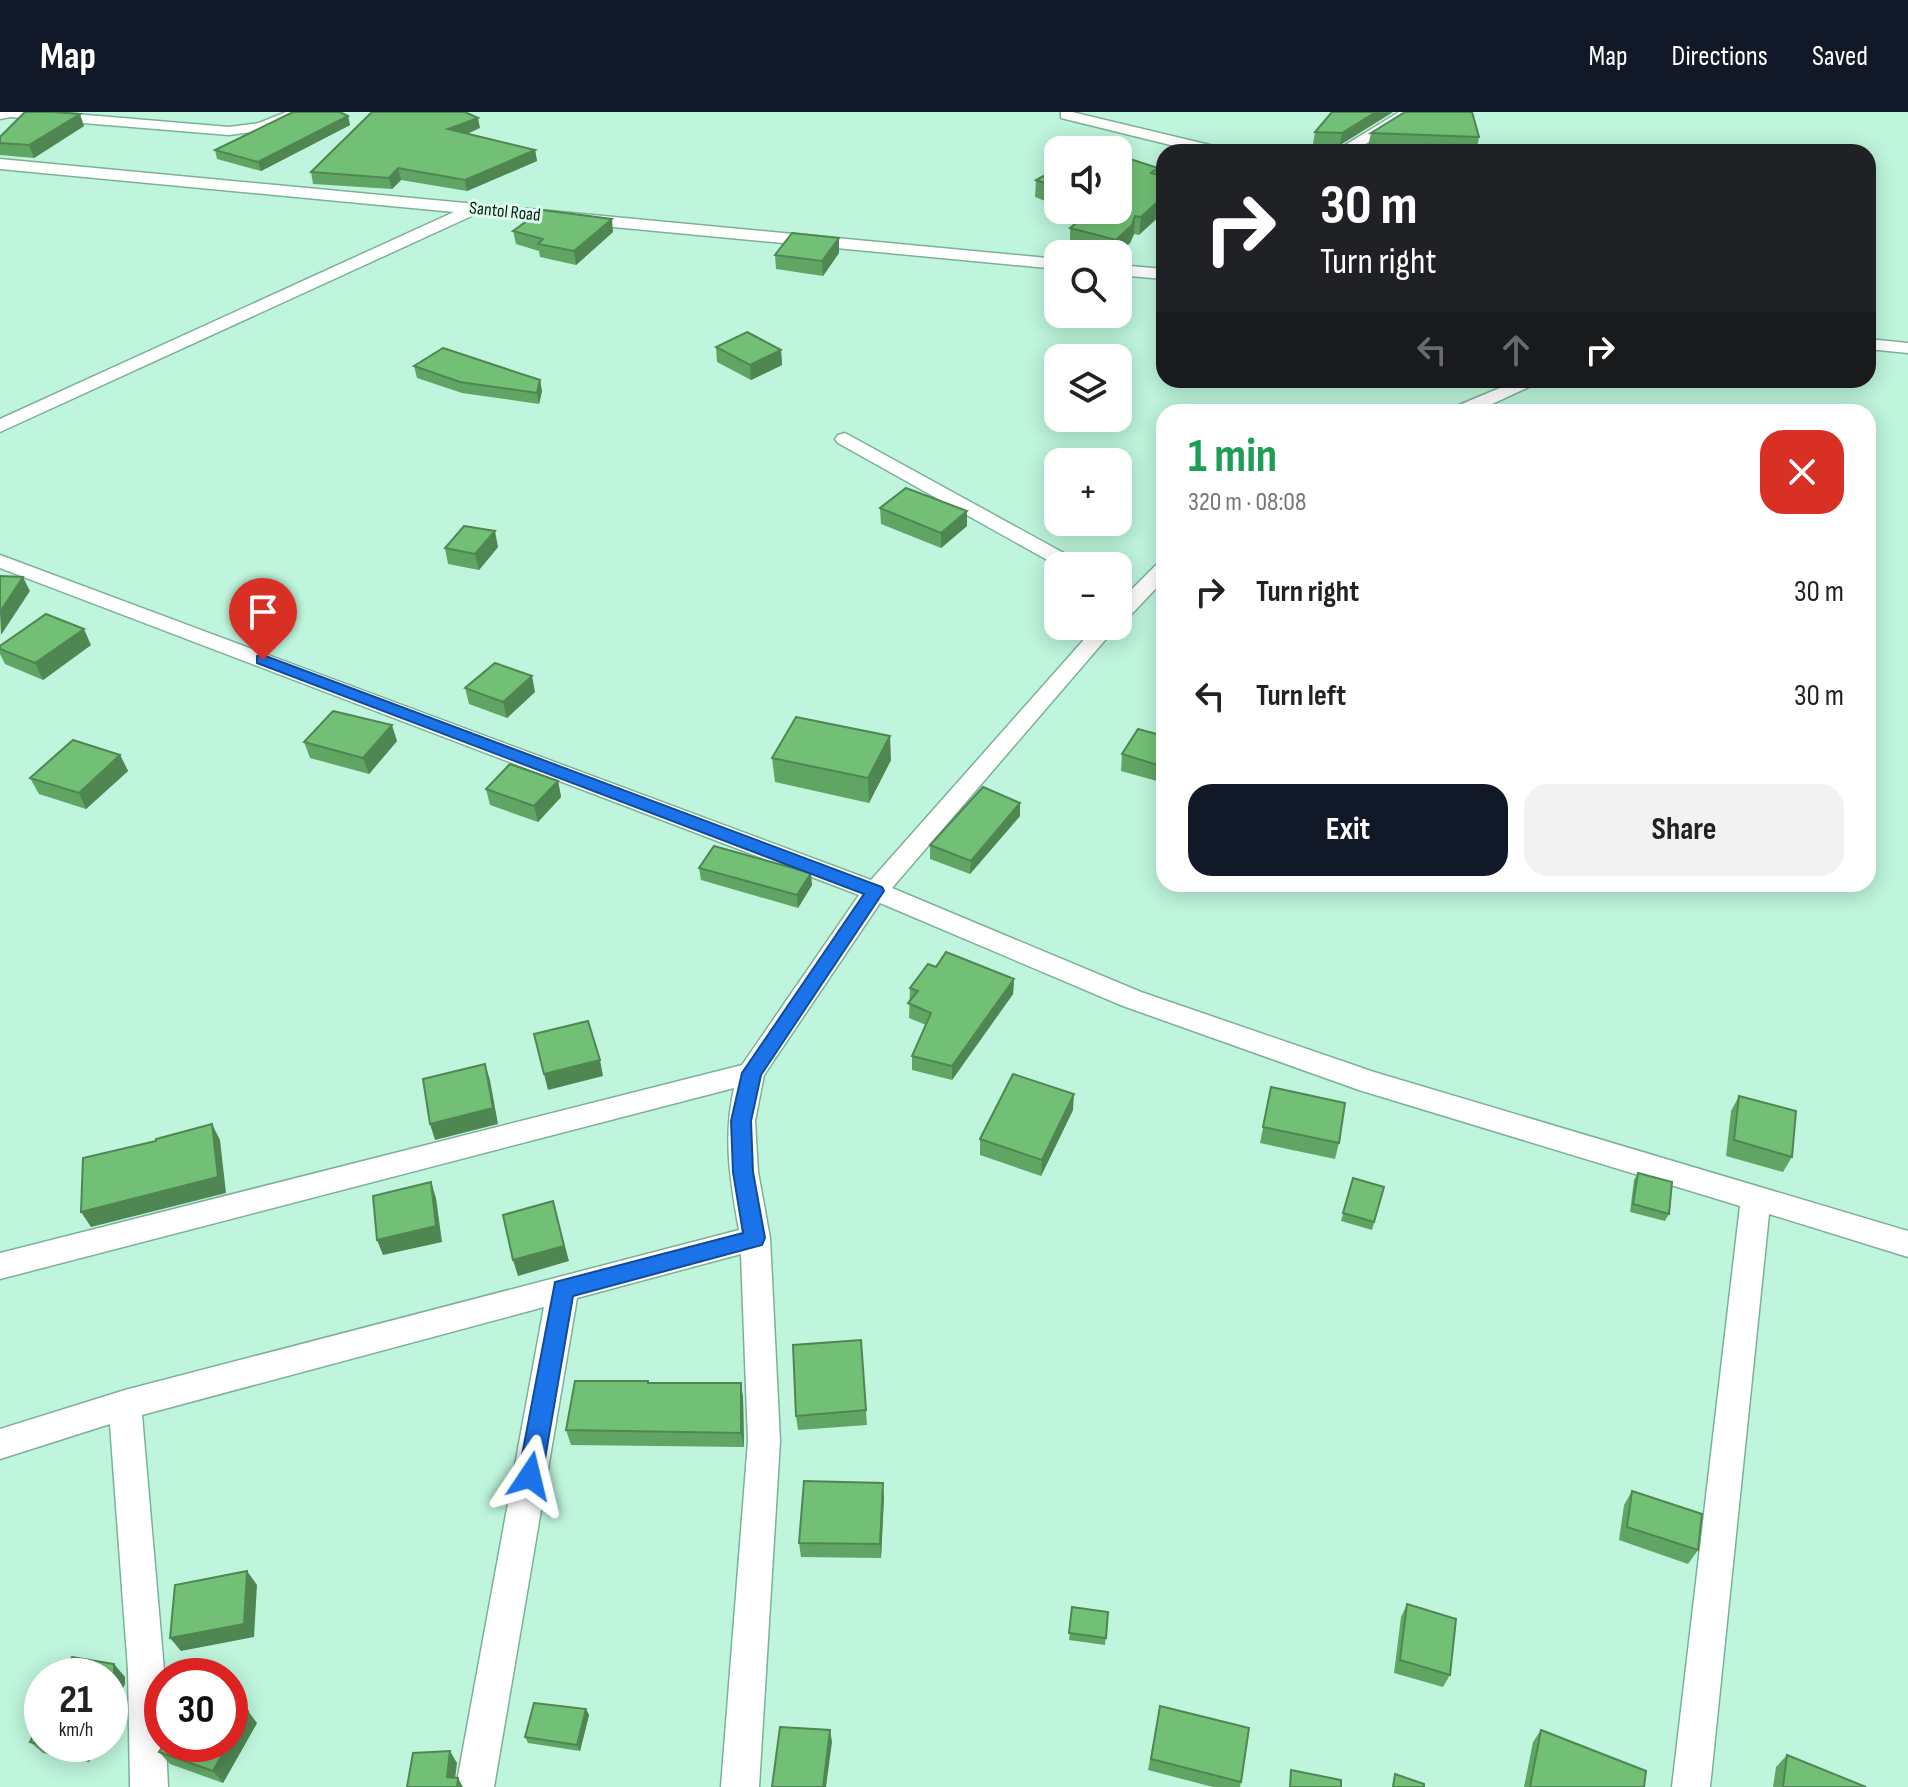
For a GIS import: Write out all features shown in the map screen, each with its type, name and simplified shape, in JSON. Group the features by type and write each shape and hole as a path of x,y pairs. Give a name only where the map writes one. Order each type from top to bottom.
{"street":[{"path":"0,115 114,117 247,131 299,112"},
{"path":"1355,144 1409,112"},
{"path":"1066,115 1185,144"},
{"name":"Santol Road","path":"0,164 1044,263"},
{"path":"0,426 476,208"},
{"path":"1142,272 1156,264"},
{"path":"1132,271 1156,273"},
{"path":"1876,345 1908,348"},
{"path":"1478,404 1516,388"},
{"path":"845,439 1048,552"},
{"path":"0,561 875,891 1161,1010 1369,1082 1908,1244"},
{"path":"1132,595 1156,575"},
{"path":"740,1787 764,1441 755,1238 743,1172 741,1121 751,1073 875,891 1096,640"},
{"path":"0,1266 751,1073"},
{"path":"1691,1787 1756,1198"},
{"path":"0,1444 125,1405 755,1238"},
{"path":"475,1787 563,1289"},
{"path":"125,1405 146,1670 149,1787"}],"building":[{"path":"25,112 80,114 29,145 0,143 0,137"},
{"path":"293,112 340,112 348,116 258,162 215,150"},
{"path":"372,112 465,112 478,118 448,129 535,150 465,180 398,168 389,178 311,172"},
{"path":"1332,112 1376,112 1342,133 1315,132"},
{"path":"1405,112 1472,112 1479,137 1371,133"},
{"path":"1132,160 1156,167 1151,173 1156,175 1156,203 1141,217 1135,216 1132,225 1116,240 1070,228 1075,224 1132,224"},
{"path":"542,210 612,219 574,251 538,244 543,239 513,231"},
{"path":"792,233 839,238 822,261 775,255"},
{"path":"747,332 781,350 750,365 716,347"},
{"path":"443,348 540,380 537,393 460,382 414,366"},
{"path":"906,488 967,511 941,533 880,508"},
{"path":"464,526 495,531 475,554 445,548"},
{"path":"0,576 23,577 0,612"},
{"path":"46,614 84,629 35,663 0,649 0,646"},
{"path":"495,663 532,676 503,702 465,688"},
{"path":"333,711 392,725 363,758 304,742"},
{"path":"796,717 890,736 868,778 772,758"},
{"path":"1138,729 1156,734 1156,765 1122,754"},
{"path":"73,740 120,755 79,793 30,778"},
{"path":"510,764 558,781 534,806 486,789"},
{"path":"983,787 1020,803 971,861 930,845"},
{"path":"714,846 811,873 797,895 699,868"},
{"path":"946,952 1014,979 952,1066 912,1056 931,1013 908,1003 918,991 910,988 928,964 936,967"},
{"path":"588,1021 600,1060 544,1074 534,1034"},
{"path":"485,1064 493,1108 430,1124 423,1079"},
{"path":"1013,1074 1074,1094 1042,1160 980,1139"},
{"path":"1271,1087 1345,1103 1339,1143 1263,1127"},
{"path":"1739,1096 1796,1111 1792,1157 1734,1140"},
{"path":"212,1124 218,1177 81,1212 83,1158"},
{"path":"1638,1173 1672,1182 1669,1214 1633,1204"},
{"path":"1353,1178 1384,1187 1374,1222 1343,1213"},
{"path":"431,1182 436,1226 377,1240 373,1196"},
{"path":"553,1201 564,1246 513,1260 503,1215"},
{"path":"861,1340 866,1410 796,1416 793,1345"},
{"path":"575,1381 741,1383 741,1433 566,1430"},
{"path":"804,1481 883,1483 880,1544 799,1543"},
{"path":"1632,1491 1702,1514 1698,1550 1627,1527"},
{"path":"247,1571 244,1624 170,1638 175,1585"},
{"path":"1407,1604 1456,1619 1450,1675 1400,1660"},
{"path":"1072,1607 1108,1612 1106,1638 1069,1633"},
{"path":"534,1703 586,1709 577,1745 525,1737"},
{"path":"1160,1706 1249,1728 1241,1782 1151,1759"},
{"path":"780,1727 830,1730 823,1787 772,1787"},
{"path":"1541,1730 1646,1771 1644,1787 1530,1787"},
{"path":"450,1751 447,1777 458,1778 457,1787 407,1787 413,1753"},
{"path":"1787,1755 1866,1787 1783,1787"},
{"path":"187,1762 218,1762 213,1771"},
{"path":"1291,1770 1341,1780 1341,1787 1290,1787"},
{"path":"1395,1774 1424,1784 1424,1787 1393,1787"}],"route":[{"path":"263,660 875,891 751,1073 741,1121 743,1172 755,1238 563,1289 530,1476"}]}
